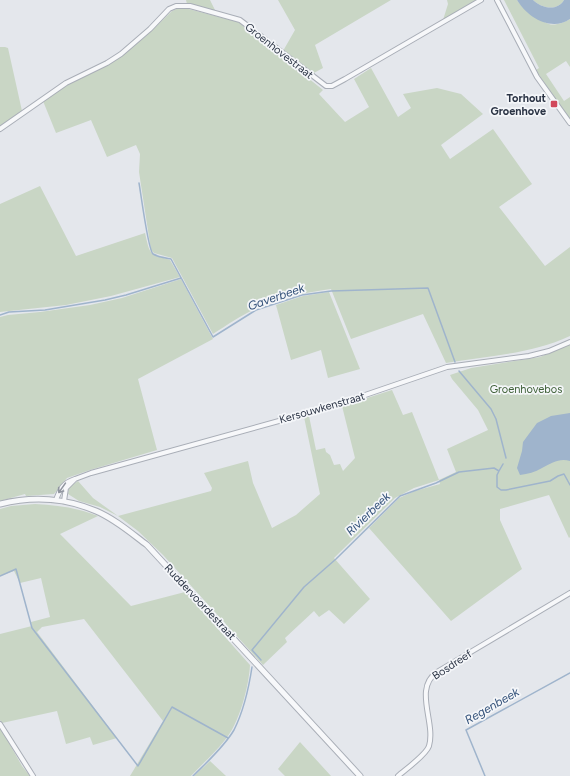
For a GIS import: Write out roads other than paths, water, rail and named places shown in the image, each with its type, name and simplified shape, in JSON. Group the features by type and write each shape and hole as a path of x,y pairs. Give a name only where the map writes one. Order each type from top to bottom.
{"street":[{"name":"Groenhovestraat","path":"0,129 66,83 107,63 121,54 150,29 169,9 176,6 190,6 240,20 326,86 332,86 481,0"},
{"path":"497,0 536,77 570,123"},
{"name":"Kersouwkenstraat","path":"74,479 333,406 447,367 534,355 549,351 570,342"},
{"path":"56,500 61,487 66,482 74,479"},
{"path":"64,501 66,488 74,479"},
{"name":"Ruddervoordestraat","path":"0,504 37,499 64,501 96,511 114,521 147,545 360,776"},
{"name":"Bosdreef","path":"398,776 424,754 429,747 430,736 426,692 427,684 430,678 444,668 570,593"},
{"path":"0,724 32,776"}],"water":[{"path":"517,0 533,0 544,7 549,8 561,4 564,0 570,0 570,19 563,23 555,24 540,21 527,12"},
{"path":"570,413 570,461 562,460 534,472 520,475 517,468 523,442 537,423 551,416"}],"waterway":[{"name":"Gaverbeek","path":"139,183 151,250 155,255 171,259 213,337 256,310 302,295 331,291 428,288 455,362"},
{"name":"Gaverbeek","path":"0,315 9,312 45,310 105,300 181,278"},
{"name":"Gaverbeek","path":"459,371 491,409 496,419 506,458"},
{"name":"Gaverbeek","path":"499,471 503,464"},
{"name":"Rivierbeek","path":"261,660 252,650 304,587 336,559 400,496 436,483 459,472 494,468 499,471 497,475 497,487 501,490 550,481 564,474 570,485"},
{"path":"0,576 16,569 32,628 138,766 172,707 228,738"},
{"name":"Rivierbeek","path":"193,776 220,748 234,730 245,699 252,667"},
{"name":"Regenbeek","path":"485,776 466,730 570,673"}],"place":[{"name":"Torhout Groenhove","path":"554,104"}],"park label":[{"name":"Groenhovebos","path":"526,389"}]}
